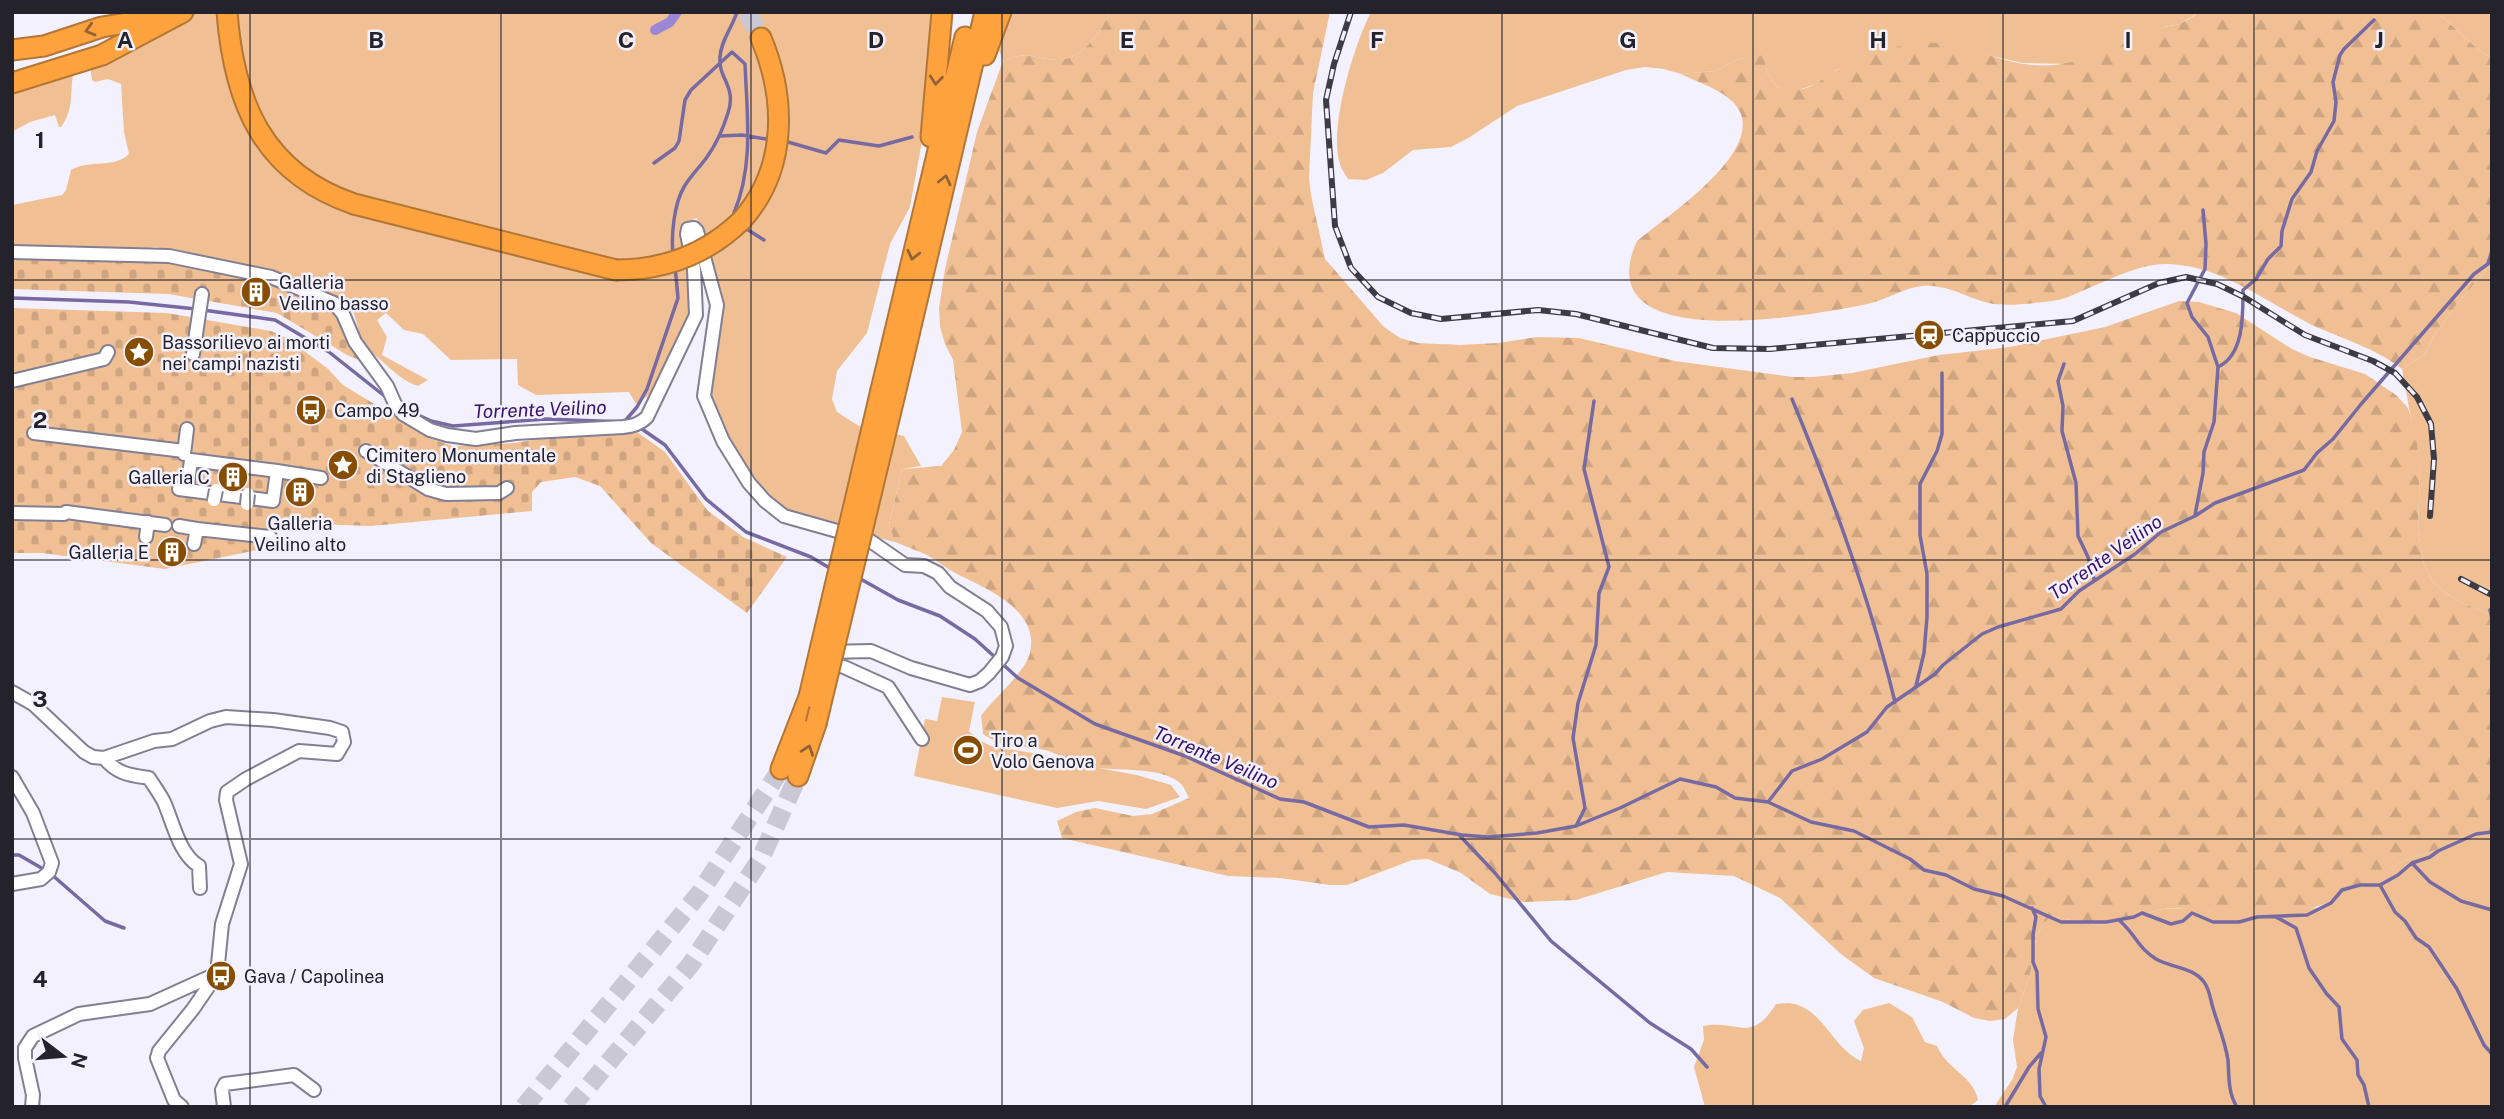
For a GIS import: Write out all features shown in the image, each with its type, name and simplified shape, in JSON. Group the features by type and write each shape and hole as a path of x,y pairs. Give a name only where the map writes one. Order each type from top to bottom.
{"highway":[{"path":"227,12 234,59 253,120 269,147 289,169 310,185 333,197 410,219 615,270 657,267 684,259 715,242 742,220 766,184 779,130 779,102 775,76 761,38"},
{"path":"928,188 942,12"},
{"path":"888,392 928,188 972,12"},
{"path":"789,773 809,722 817,672 985,12"},
{"path":"958,125 1001,12"},
{"path":"12,50 44,46 102,27 182,13"},
{"path":"16,83 102,55 182,13"}],"street":[{"path":"12,252 169,256 271,277 339,307 355,342 403,414 430,430 477,439 515,433 623,427 635,425 647,417 696,315 694,269 687,234 688,229 694,228 717,304 705,399 723,441 749,483 765,501 784,516 869,540 900,563 924,566 937,573 946,584 987,611 998,622 1006,639 1002,657 986,677 976,683 964,684 911,668 871,651 811,654 813,660 844,667 888,687 922,739"},
{"path":"193,354 202,294"},
{"path":"12,381 104,359 108,352"},
{"path":"34,433 184,453 187,429"},
{"path":"366,451 422,486 440,493 499,493 507,488"},
{"path":"277,471 273,501 180,488 191,460 277,471 321,478"},
{"path":"12,513 66,512 165,525"},
{"path":"64,514 64,528"},
{"path":"146,537 148,522"},
{"path":"179,526 270,537"},
{"path":"194,544 197,528"},
{"path":"12,692 33,704 83,752 93,757 104,758 154,741 172,739 210,721 226,718 273,720 342,732 344,742 337,754 299,751 246,779 228,792 226,800 240,864 222,924 217,974 156,1058 178,1103"},
{"path":"104,758 120,773 149,778 162,799 180,842 193,862 199,866 200,888"},
{"path":"12,777 33,813 52,863 48,873 41,879 12,884"},
{"path":"32,1107 33,1095 25,1058 28,1042 33,1036 79,1014 150,1004 217,974"},
{"path":"224,1107 222,1090 225,1084 294,1074 314,1090"}],"green space":[{"path":"194,12 932,12 924,130 910,207 890,244 867,333 837,371 832,399 837,412 859,426 904,436 921,466 902,469 889,525 895,542 791,514 771,500 751,477 724,433 710,400 720,290 697,218 684,223 680,232 690,270 693,311 652,393 636,404 629,392 536,395 518,385 517,359 451,360 423,334 404,330 386,313 377,320 387,337 382,355 428,380 418,386 403,379 363,348 350,307 315,287 258,270 154,247 145,250 12,245 12,205 62,195 71,170 86,165 109,163 129,154 124,132 121,84 108,79 95,82 92,80 90,67"},
{"path":"1012,12 1110,12 1096,36 1082,51 1073,56 1056,60 1024,55 1003,61 999,50"},
{"path":"1110,12 1330,12 1313,93 1309,178 1311,195 1325,259 1384,327 1400,338 1418,343 1459,345 1537,337 1579,338 1675,361 1793,377 1813,377 1852,373 1939,355 2010,347 2105,327 2179,301 2199,302 2236,313 2292,349 2365,374 2396,395 2408,408 2416,436 2420,469 2418,532 2424,565 2432,581 2462,603 2492,615 2492,830 2403,861 2332,901 2302,912 2162,909 2100,926 2051,916 2041,927 2035,943 2030,976 2018,1008 2005,1019 1990,1021 1974,1018 1943,1002 1874,978 1841,954 1780,898 1734,876 1667,872 1576,900 1523,902 1490,894 1461,873 1428,859 1412,860 1347,885 1330,885 1280,878 1228,876 1062,838 1057,821 1076,812 1095,808 1133,816 1152,814 1189,798 1181,784 1160,774 1080,765 1049,751 1006,745 983,734 981,716 1027,661 1031,638 1027,625 1009,603 996,594 925,554 895,542 889,525 902,469 941,466 954,450 962,432 953,360 940,327 939,308 945,269 977,132 1003,61 1024,55 1056,60 1073,56 1082,51 1096,36"},
{"path":"1371,12 2199,12 2180,24 2163,27 2102,54 2068,64 2022,63 1943,44 1910,44 1836,70 1825,81 1792,92 1777,87 1767,72 1764,56 1739,59 1715,71 1681,74 1645,67 1626,70 1517,106 1451,147 1413,150 1383,173 1366,180 1348,179 1337,149 1337,130 1351,65"},
{"path":"2199,12 2437,12 2481,52 2492,58 2492,263 2456,305 2433,337 2424,355 2402,369 2381,355 2312,325 2242,286 2187,266 2146,266 2067,298 2043,302 1994,304 1949,289 1922,286 1867,304 1840,309 1757,320 1713,321 1673,315 1643,302 1630,278 1637,241 1707,184 1736,147 1743,129 1740,112 1730,99 1681,74 1715,71 1739,59 1764,55 1767,72 1777,87 1798,90 1807,88 1863,58 1923,42 1951,45 2018,63 2056,65 2109,50 2160,28 2176,25"},
{"path":"2437,12 2492,12 2492,58 2481,52"},
{"path":"73,74 70,108 61,127 55,115 30,122 12,132 12,94"},
{"path":"12,258 171,262 269,279 332,310 359,360 277,313 168,294 12,289"},
{"path":"2492,263 2492,615 2462,603 2446,593 2432,581 2424,565 2418,532 2420,469 2402,369 2424,355 2433,337 2456,305"},
{"name":"Cimitero Monumentale di Staglieno","path":"12,308 167,313 271,331 288,339 327,368 343,385 432,439 453,446 514,443 572,434 637,432 665,452 708,511 743,537 787,557 747,613 651,543 600,486 575,477 541,482 532,492 532,511 371,526 285,523 267,548 165,569 42,553 12,553"},
{"name":"Tiro a Volo Genova","path":"942,697 975,702 969,731 977,739 991,746 1137,775 1171,785 1180,797 1146,809 1098,801 1057,808 914,776 925,719 937,721"},
{"path":"2492,830 2492,1107 1994,1107 2012,1080 2017,1067 2013,1040 2018,1008 2030,976 2035,943 2041,927 2051,916 2100,926 2162,909 2193,908 2212,912 2317,908 2403,861"},
{"path":"1789,1003 1811,1012 1842,1047 1861,1061 1864,1048 1854,1021 1863,1010 1889,1003 1912,1017 1925,1042 1937,1046 1947,1061 1971,1085 1978,1100 1969,1107 1705,1107 1694,1067 1704,1040 1703,1026 1751,1027 1759,1024 1776,1004"}],"waterway":[{"path":"655,30 670,22 677,12"},
{"path":"673,255 674,220 681,194 686,183 714,146 728,113 730,96 720,57 722,45 737,12"},
{"path":"2218,367 2227,361 2237,344 2242,322 2243,290 2256,279 2268,259 2281,246 2282,231 2292,199 2311,172 2317,151 2334,121 2336,102 2333,82 2340,55 2374,20"},
{"path":"654,163 675,148 679,141 685,100 691,90 732,52 745,64 748,121 747,158 735,217"},
{"path":"720,136 742,135 766,139"},
{"path":"788,142 826,153 839,140 879,146 912,137"},
{"path":"2195,515 2204,452 2214,422 2218,367 2208,337 2192,317 2187,303 2205,269 2203,210"},
{"path":"745,228 764,240"},
{"path":"2488,263 2492,251"},
{"name":"Torrente Veilino","path":"857,577 898,600 940,616 975,639 1018,678 1095,724 1185,756 1280,799 1304,802 1369,827 1404,825 1488,837 1537,833 1576,826 1680,779 1716,787 1735,798 1768,802 1792,771 1822,759 1867,732 1887,707 1935,674 1982,634 2061,609 2079,591 2135,554 2161,532 2215,503 2304,470 2474,274 2492,261"},
{"path":"625,421 647,389 678,298 675,266"},
{"name":"Torrente Veilino","path":"12,298 129,302 196,309"},
{"name":"Torrente Veilino","path":"203,310 275,320 329,352 387,398"},
{"path":"2064,364 2058,381 2063,406 2062,431 2076,483 2078,536 2094,579"},
{"path":"1916,686 1924,653 1927,617 1927,574 1920,535 1920,484 1937,451 1942,434 1942,373"},
{"path":"1792,399 1850,549 1895,702"},
{"path":"1577,824 1585,808 1573,738 1578,703 1596,645 1599,593 1609,567 1584,469 1594,401"},
{"name":"Torrente Veilino","path":"412,412 431,421 453,426 546,419 625,422"},
{"name":"Torrente Veilino","path":"639,427 665,445 706,499 746,532 811,557 833,570"},
{"path":"2490,610 2492,619"},
{"path":"1768,802 1811,822 1854,831 1910,859 1924,870 1946,875 1974,889 2003,896 2061,922 2106,922 2142,913 2171,924 2183,921 2192,913 2213,922 2307,915 2331,903 2342,890 2360,885 2380,885 2412,863 2476,834 2492,832"},
{"path":"1460,836 1495,873 1551,941 1650,1023 1691,1049 1707,1067"},
{"path":"12,855 19,855 45,870"},
{"path":"2412,863 2430,882 2461,901 2492,910"},
{"path":"51,874 105,921 124,928"},
{"path":"2380,885 2395,912 2405,921 2416,938 2429,947 2457,989 2484,1045 2492,1054"},
{"path":"2032,908 2036,917 2033,962 2037,972 2038,1009 2046,1037 2039,1069 2040,1096 2046,1107"},
{"path":"2276,917 2296,928 2309,968 2339,1007 2342,1039 2357,1060 2358,1075 2364,1085 2369,1107"},
{"path":"2120,921 2150,955 2194,973 2206,985 2225,1046 2230,1090 2237,1107"},
{"path":"2005,1107 2029,1067 2041,1053"}],"tunnel":[{"path":"747,12 761,38"},
{"path":"524,1107 699,894 781,769"},
{"path":"571,1107 691,964 760,860 798,776"}],"railway":[{"path":"1351,12 1334,64 1326,100 1335,226 1351,268 1378,297 1411,313 1441,319 1538,310 1576,314 1713,348 1770,349 2073,321 2159,283 2186,277 2217,284 2244,297 2305,335 2373,361 2395,373 2417,397 2431,424 2434,459 2430,516"},
{"path":"2461,579 2492,595"}],"place":[{"name":"Galleria Veilino basso","path":"256,292"},
{"name":"Cappuccio","path":"1929,335"},
{"name":"Bassorilievo ai morti nei campi nazisti","path":"139,352"},
{"name":"Campo 49","path":"311,410"},
{"name":"Cimitero Monumentale di Staglieno","path":"343,465"},
{"name":"Galleria C","path":"233,477"},
{"name":"Galleria Veilino alto","path":"300,492"},
{"name":"Galleria E","path":"172,552"},
{"name":"Tiro a Volo Genova","path":"968,750"},
{"name":"Gava / Capolinea","path":"221,976"}]}
